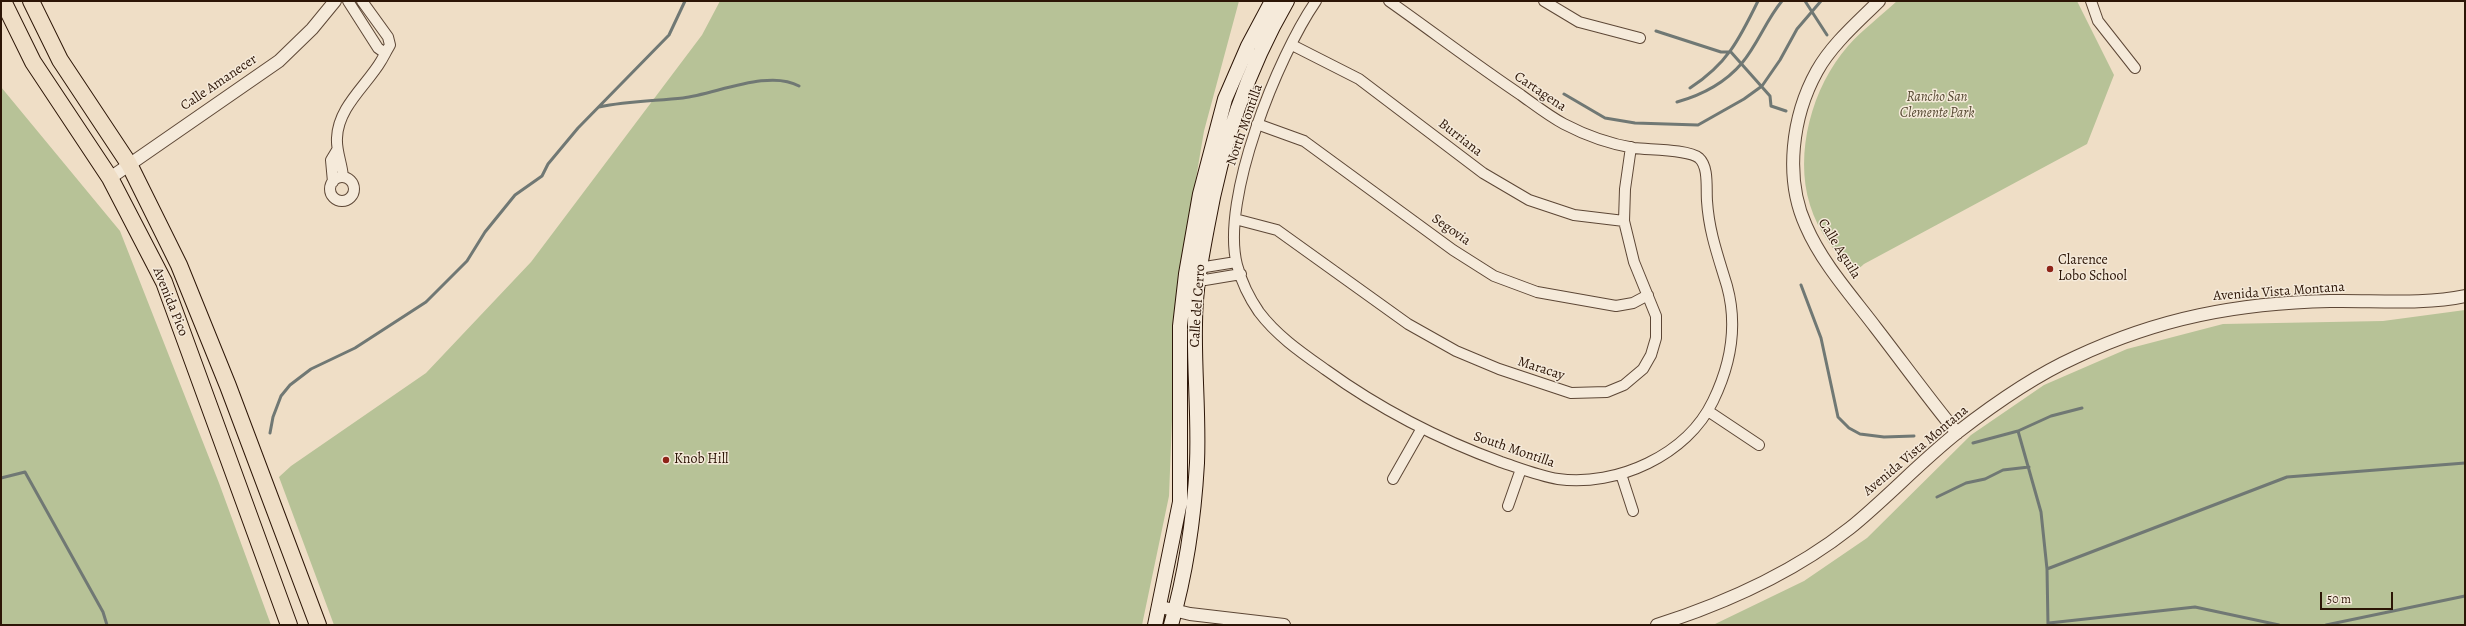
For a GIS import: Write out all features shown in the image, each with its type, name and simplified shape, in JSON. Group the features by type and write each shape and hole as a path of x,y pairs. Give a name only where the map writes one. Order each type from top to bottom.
{"highway":[{"name":"Avenida Pico","path":"3,1 33,62 110,178 164,282 289,625"},
{"name":"Avenida Pico","path":"31,1 60,60 129,164 179,265 228,386 318,625"}],"main road":[{"name":"Calle del Cerro","path":"1171,625 1176,609 1193,510 1197,461 1195,323 1192,274 1200,194 1225,99 1248,46 1272,1"},
{"name":"Calle del Cerro","path":"1155,625 1161,607 1180,502 1180,326 1217,172 1237,107 1261,51 1288,1"}],"street":[{"name":"Calle Amanecer","path":"110,178 279,61 312,29 335,1"},
{"path":"348,1 378,48 385,53"},
{"path":"343,177 342,160 337,150 337,135 347,106 390,45 388,36 362,1"},
{"name":"North Montilla","path":"1238,268 1235,219 1240,184 1257,124 1292,45 1316,1"},
{"name":"Cartagena","path":"1389,1 1454,50 1563,124 1596,138 1631,147 1698,158"},
{"path":"1544,1 1579,22 1640,38"},
{"name":"Calle Aguila","path":"1879,1 1830,52 1818,70 1807,93 1798,118 1794,146 1794,173 1798,201 1805,224 1816,246 1838,278 1957,433"},
{"path":"2091,1 2098,21 2135,68"},
{"name":"Burriana","path":"1292,45 1359,79 1483,173 1528,200 1574,215 1624,221"},
{"name":"Segovia","path":"1257,124 1304,141 1453,250 1494,276 1537,292 1616,306 1633,303 1648,295"},
{"name":"Maracay","path":"1235,219 1277,230 1408,324 1456,351 1506,372 1571,393 1606,392 1624,386 1643,369 1651,356 1656,338 1656,316 1634,262 1624,221 1625,189 1631,147"},
{"path":"333,182 343,177 350,180 355,188 352,197 349,200 339,202 330,191 333,182 331,160 337,150"},
{"name":"South Montilla","path":"1238,268 1258,310 1280,336 1382,408 1472,452 1521,469 1557,479 1584,479 1621,474 1652,462 1685,439 1708,411 1721,384 1732,348 1733,320 1728,290 1708,227 1705,170 1698,158"},
{"path":"1192,274 1205,280 1238,268"},
{"name":"Avenida Vista Montana","path":"1657,625 1727,600 1770,579 1812,554 1849,528 1957,433 2017,390 2075,357 2166,322 2211,311 2273,304 2405,301 2465,296"},
{"path":"1708,411 1758,445"},
{"path":"1393,479 1422,428"},
{"path":"1508,506 1521,469"},
{"path":"1621,474 1633,511"},
{"path":"1161,607 1176,609 1190,614 1284,625"}],"green space":[{"path":"720,1 1239,1 1204,131 1177,291 1169,496 1142,625 334,625 279,477 291,466 426,373 531,262 702,35"},
{"name":"Rancho San Clemente Park","path":"1897,1 2077,1 2114,75 2087,144 1864,264 1854,273 1828,242 1813,215 1806,185 1804,164 1806,143 1810,121 1816,101 1835,62 1853,40"},
{"path":"1,87 120,231 219,483 271,625 1,625"},
{"path":"2465,310 2465,625 1713,625 1804,581 1867,538 1971,435 2044,385 2127,349 2223,324 2383,321"}],"waterway":[{"path":"270,433 273,417 281,396 290,385 311,369 355,348 426,302 467,261 485,232 515,195 542,176 548,164 578,128 669,35 685,1"},
{"path":"1690,88 1714,70 1731,50 1745,28 1758,1"},
{"path":"1677,102 1704,92 1728,77 1748,56 1771,16 1782,1"},
{"path":"1805,1 1827,35"},
{"path":"1564,94 1605,118 1635,123 1698,125 1744,99 1762,86 1780,60 1797,29 1821,1"},
{"path":"1656,31 1721,52 1729,52"},
{"path":"1730,51 1770,96 1771,106 1786,111"},
{"path":"599,107 630,102 696,96 758,81 787,81 799,86"},
{"path":"1801,285 1821,338 1838,417 1849,428 1860,434 1884,437 1914,436"},
{"path":"1973,443 2018,431 2051,416 2082,408"},
{"path":"2018,431 2041,512 2047,569 2048,625"},
{"path":"2047,569 2287,477 2465,463"},
{"path":"1937,497 1966,483 1985,479 2003,470 2029,467"},
{"path":"1,478 25,472 103,612 107,625"},
{"path":"2326,625 2465,596"},
{"path":"2049,623 2195,607 2279,625"}],"place":[{"name":"Clarence Lobo School","path":"2050,269"},
{"name":"Knob Hill","path":"666,460"}]}
